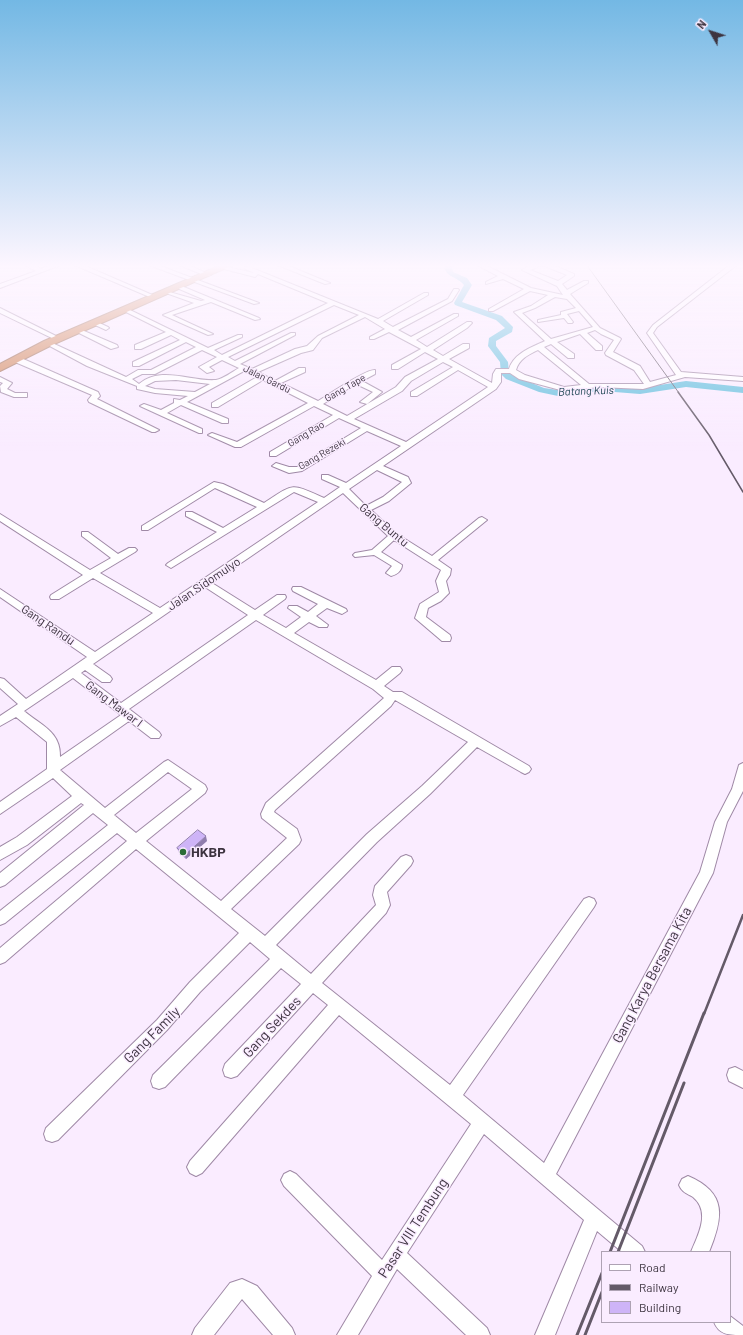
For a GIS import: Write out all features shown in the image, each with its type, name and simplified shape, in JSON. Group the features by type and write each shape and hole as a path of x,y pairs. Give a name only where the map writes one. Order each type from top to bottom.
{"highway":[{"path":"0,368 58,338 87,326"}],"street":[{"path":"34,326 58,338"},
{"path":"102,326 106,328"},
{"name":"Jalan Gardu","path":"160,326 366,428 408,446"},
{"path":"164,328 168,326"},
{"path":"192,326 210,334"},
{"path":"210,371 202,367 285,326"},
{"path":"161,413 218,382 298,351 310,348 318,338 341,326"},
{"path":"385,326 443,358 493,388 497,382 498,371 510,371 522,377 559,389 586,385 649,386 664,382 665,379 680,377 683,375 743,379"},
{"path":"372,338 398,326"},
{"path":"410,341 436,326"},
{"path":"395,367 466,326"},
{"path":"533,326 550,341 571,356"},
{"path":"655,326 650,332 652,338 676,370 683,375"},
{"path":"510,371 515,363 538,346 550,341 596,328 603,334 618,339 609,353 637,368 649,386"},
{"path":"77,330 114,347"},
{"path":"138,347 172,332"},
{"path":"581,332 599,348"},
{"path":"236,363 293,334"},
{"path":"126,379 141,372 152,372 205,348 240,336"},
{"path":"136,364 187,339"},
{"path":"48,343 136,384"},
{"path":"347,418 399,389 408,379 466,346"},
{"path":"538,346 586,385"},
{"path":"18,360 95,394 96,396 92,400 155,430"},
{"path":"414,394 458,367"},
{"path":"276,383 302,370"},
{"name":"Gang Tape","path":"212,435 238,445 372,372"},
{"path":"197,394 140,387 144,383 158,377 218,382"},
{"path":"215,405 263,377"},
{"path":"0,379 8,383 3,387 4,390 14,395 24,395"},
{"path":"356,381 378,392 363,403 368,407"},
{"name":"Jalan Sidomulyo","path":"0,722 493,388"},
{"path":"155,390 181,403 225,421"},
{"path":"144,406 199,431"},
{"name":"Gang Rao","path":"273,454 339,414"},
{"name":"Gang Rezeki","path":"276,466 288,470 300,469 366,428"},
{"path":"365,510 397,491 408,481 378,467"},
{"path":"325,477 346,489"},
{"path":"145,528 216,485 263,506"},
{"path":"171,565 294,488 326,502"},
{"name":"Gang Buntu","path":"346,489 365,510 394,536 446,569 446,575 441,581 444,593 437,599 424,606 420,618 446,638"},
{"path":"189,514 224,532"},
{"path":"0,517 92,574 161,613"},
{"path":"432,560 482,520"},
{"path":"86,534 119,559"},
{"path":"358,555 375,552 394,536"},
{"path":"55,597 132,550"},
{"path":"375,552 397,564 397,568 391,573"},
{"path":"206,583 256,615 377,686 390,697"},
{"path":"297,589 342,611"},
{"name":"Gang Randu","path":"0,592 96,658"},
{"path":"0,809 53,770 125,712 282,597"},
{"path":"287,633 326,603"},
{"path":"293,608 323,625"},
{"path":"86,665 106,679"},
{"path":"377,686 396,670"},
{"name":"Gang Mawar I","path":"74,673 155,735"},
{"path":"0,682 21,708 52,740 54,747 53,770"},
{"path":"221,910 294,840 292,833 267,815 266,812 387,703 390,697 398,695 525,770"},
{"path":"265,946 361,849 426,790 476,741"},
{"path":"0,957 136,841 201,789 168,765 105,815"},
{"name":"Gang Karya Bersama Kita","path":"546,1176 706,873 721,822 738,789 743,768"},
{"path":"53,770 87,801 482,1122 635,1251"},
{"path":"0,854 87,801"},
{"path":"0,881 87,801"},
{"path":"0,919 117,825"},
{"name":"Gang Sekdes","path":"231,1070 381,909 383,905 380,890 406,861"},
{"path":"452,1098 589,903"},
{"name":"Gang Family","path":"52,1134 167,1020 195,988 249,933"},
{"path":"159,1081 280,958"},
{"path":"196,1167 338,1005"},
{"name":"Pasar VIII Tembung","path":"347,1335 383,1274 482,1122"},
{"path":"290,1180 383,1274"},
{"path":"688,1185 705,1197 711,1205 713,1212 711,1224 700,1251"},
{"path":"544,1335 594,1217"},
{"path":"396,1255 480,1335"},
{"path":"202,1335 237,1290 242,1288 250,1294 281,1333"},
{"path":"725,1323 739,1335"}],"building":[{"path":"198,830 206,836 185,855 177,848"}],"waterway":[{"name":"Batang Kuis","path":"508,326 509,330 492,340 492,346 504,362 505,374 542,390 558,393 602,388 640,391 686,384 743,390"}],"railway":[{"path":"631,326 679,393"},
{"path":"678,392 709,435 743,492"},
{"path":"704,1014 743,915"},
{"path":"610,1251 704,1013"},
{"path":"618,1251 684,1083"},
{"path":"577,1335 601,1275"},
{"path":"585,1335 601,1295"}],"place":[{"name":"HKBP","path":"183,852"}]}
